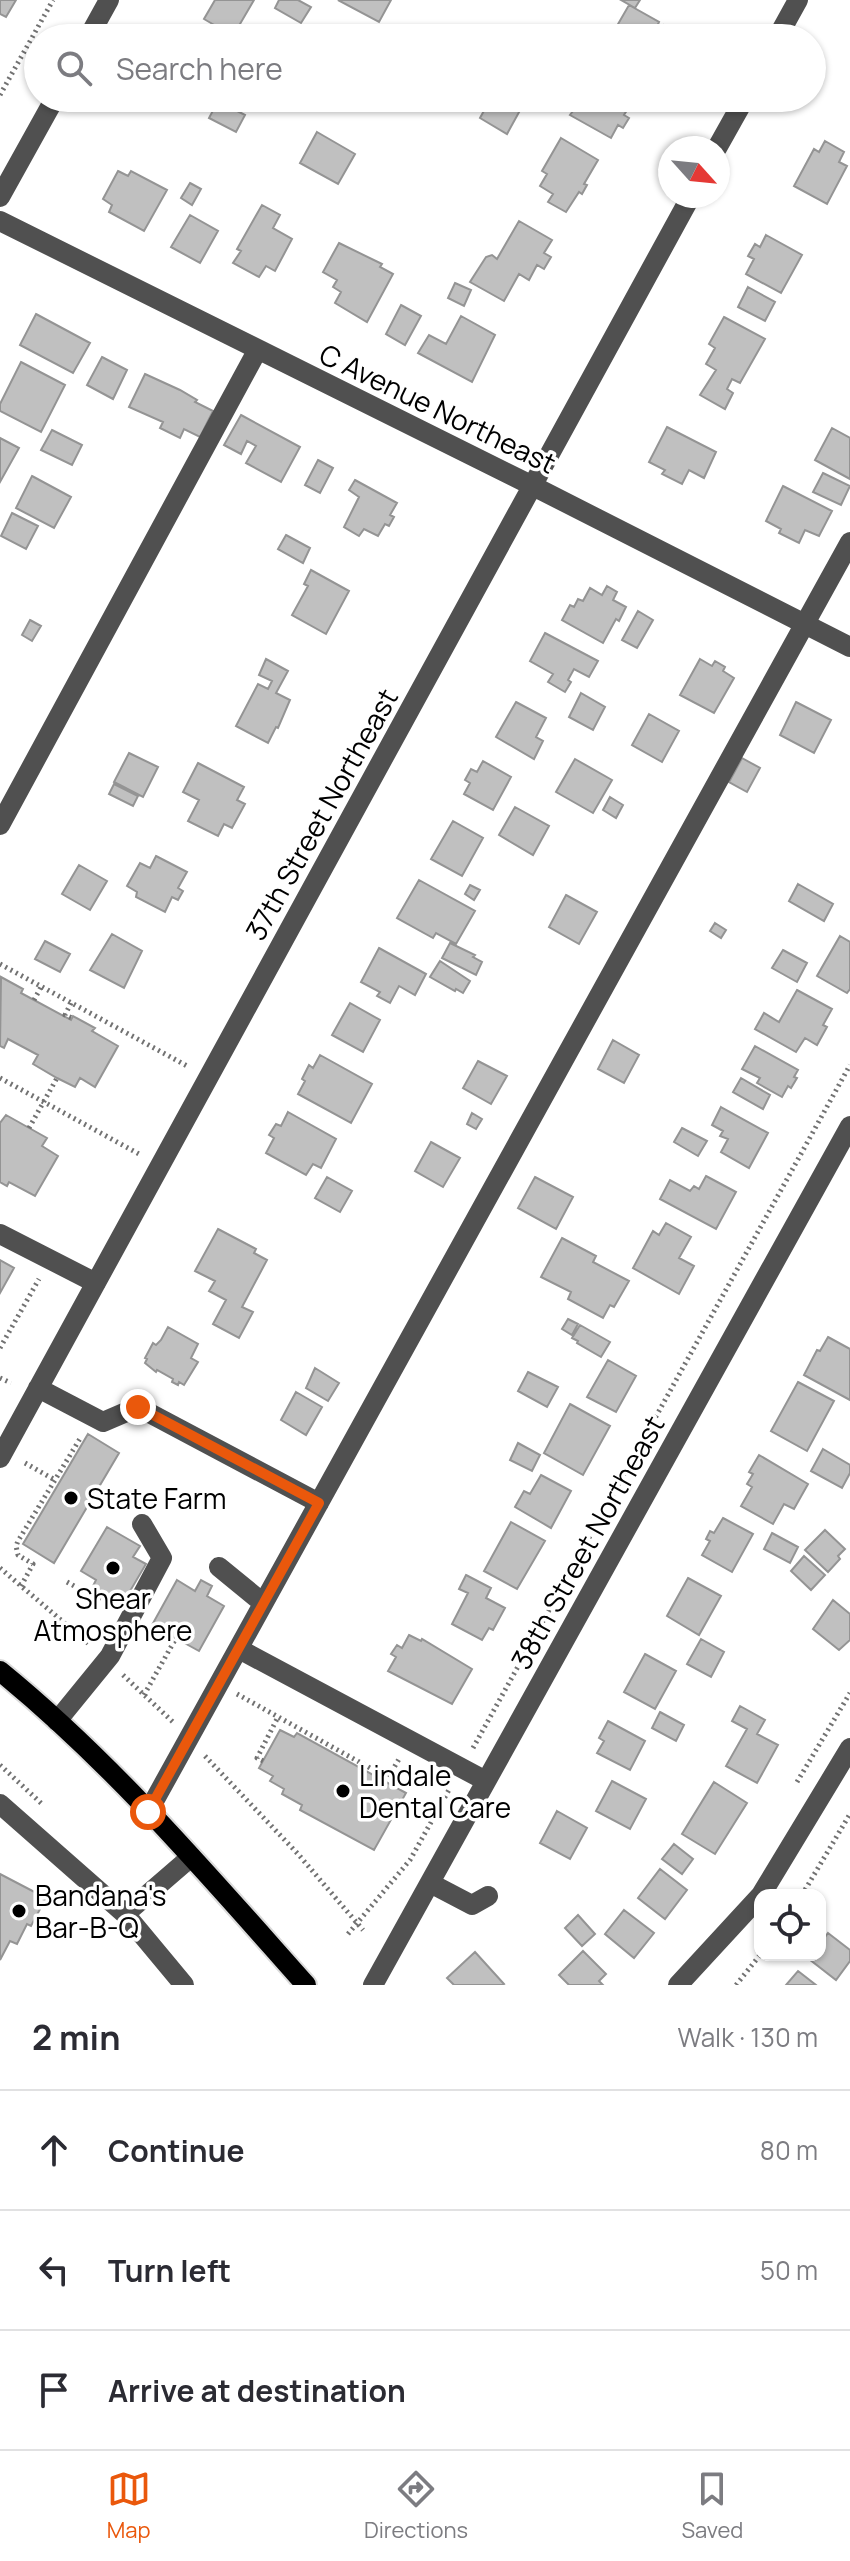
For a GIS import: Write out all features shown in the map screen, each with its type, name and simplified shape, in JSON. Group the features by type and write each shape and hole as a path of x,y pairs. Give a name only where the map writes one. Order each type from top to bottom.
{"main road":[{"path":"0,1671 42,1705 148,1812 306,1985"}],"street":[{"path":"96,24 109,0"},
{"path":"785,24 798,0"},
{"path":"0,197 47,112"},
{"path":"724,136 737,112"},
{"name":"37th Street Northeast","path":"8,1458 38,1388 684,208"},
{"name":"C Avenue Northeast","path":"0,221 850,647"},
{"path":"0,825 257,351"},
{"path":"148,1812 850,542"},
{"name":"38th Street Northeast","path":"373,1985 850,1126"},
{"path":"0,1234 96,1283"},
{"path":"38,1388 103,1422 138,1407 319,1503"},
{"path":"57,1721 110,1656 162,1558 142,1524"},
{"path":"219,1567 263,1603"},
{"path":"239,1649 486,1781"},
{"path":"764,1889 850,1748"},
{"path":"0,1804 125,1914 184,1985"},
{"path":"125,1914 191,1857"},
{"path":"430,1883 472,1905 488,1896"},
{"path":"678,1985 754,1903"}],"path":[{"path":"40,24 53,0"},
{"path":"0,95 24,52"},
{"path":"0,963 186,1066"},
{"path":"34,1000 41,987"},
{"path":"71,1003 65,1015 72,1018"},
{"path":"348,1934 410,1860 850,1065"},
{"path":"0,1078 138,1153"},
{"path":"29,1128 57,1078"},
{"path":"0,1348 42,1273"},
{"path":"0,1378 11,1383"},
{"path":"21,1586 33,1564 18,1555 16,1546 85,1430"},
{"path":"8,1458 55,1480"},
{"path":"67,1582 113,1608"},
{"path":"94,1596 98,1589"},
{"path":"144,1695 176,1638"},
{"path":"236,1693 388,1778"},
{"path":"795,1787 850,1693"},
{"path":"263,1761 257,1758 278,1717"},
{"path":"806,1889 850,1814"},
{"path":"736,1985 755,1961"}],"building":[{"path":"0,0 16,0 6,17 0,14"},
{"path":"215,0 254,0 240,24 213,24 204,19"},
{"path":"279,0 298,0 311,7 301,23 275,8"},
{"path":"338,0 391,0 379,22"},
{"path":"621,0 640,0 635,8"},
{"path":"629,5 659,22 658,24 618,24"},
{"path":"212,112 239,112 245,115 236,132 209,118"},
{"path":"483,112 519,112 507,134 480,118"},
{"path":"572,112 626,112 624,115 629,118 623,128 618,125 611,138 570,115"},
{"path":"317,132 355,154 338,184 300,163"},
{"path":"561,138 598,160 584,184 587,185 582,194 579,192 566,212 548,202 553,194 540,186 547,174 542,171"},
{"path":"825,141 844,152 839,162 847,166 827,204 794,186 814,149 819,152"},
{"path":"118,171 128,176 131,171 167,190 144,231 109,212 112,205 103,199"},
{"path":"190,183 201,189 192,205 181,198"},
{"path":"262,205 280,215 273,228 292,239 275,271 266,266 259,277 233,263 241,251 237,249"},
{"path":"190,215 218,231 200,263 171,247"},
{"path":"519,221 552,240 544,253 551,257 544,269 537,265 529,280 519,274 504,301 470,282 486,257 492,255 497,259"},
{"path":"766,235 802,255 781,293 746,274 754,259 748,256 755,244 760,247"},
{"path":"339,243 382,264 380,267 393,274 367,322 335,303 341,292 333,287 337,280 323,272"},
{"path":"455,283 471,290 464,306 448,298"},
{"path":"748,287 775,302 765,321 738,307"},
{"path":"401,305 421,316 405,345 386,334"},
{"path":"36,314 90,343 73,373 20,345"},
{"path":"461,316 495,335 472,382 418,353 429,335 446,344"},
{"path":"724,317 765,339 740,383 732,379 727,389 733,393 725,409 700,395 716,370 706,364 715,348 709,344"},
{"path":"102,357 127,370 113,399 87,385"},
{"path":"21,362 65,385 41,432 0,411 0,404"},
{"path":"145,374 180,390 213,411 200,437 184,429 180,438 160,428 163,422 129,407"},
{"path":"241,415 300,447 281,482 246,463 256,446 247,441 241,454 224,445"},
{"path":"667,427 716,452 704,478 689,470 682,484 662,474 665,470 649,462"},
{"path":"832,428 850,438 850,479 815,460"},
{"path":"52,430 82,445 72,465 41,450"},
{"path":"0,438 19,448 0,482"},
{"path":"318,460 333,468 320,493 305,485"},
{"path":"823,473 850,486 841,505 813,492"},
{"path":"32,476 71,497 54,528 16,508"},
{"path":"355,480 397,503 390,515 394,517 389,526 385,524 378,536 364,529 359,536 344,527 359,497 349,490"},
{"path":"783,486 832,511 819,536 805,530 799,543 779,533 781,529 766,521"},
{"path":"12,513 38,526 26,549 1,536"},
{"path":"286,535 310,548 303,563 278,549"},
{"path":"311,570 349,591 326,634 292,615 308,586 304,584"},
{"path":"607,586 617,592 613,600 626,607 603,643 562,620 570,605 574,607 578,599 583,601 590,588 602,595"},
{"path":"638,611 653,620 637,648 622,640"},
{"path":"30,620 41,626 32,641 22,635"},
{"path":"545,633 598,661 589,677 574,669 565,692 548,682 553,674 530,661"},
{"path":"266,659 288,671 276,693 290,700 268,743 236,726 258,684 268,689 272,681 259,675"},
{"path":"700,659 712,666 715,661 734,678 714,713 680,695"},
{"path":"581,693 605,707 593,730 569,717"},
{"path":"516,702 546,718 536,737 543,741 534,759 496,737"},
{"path":"796,702 831,720 814,753 780,735"},
{"path":"649,714 679,731 662,762 632,745"},
{"path":"129,753 158,767 143,797 114,782"},
{"path":"742,758 760,768 747,792 729,782"},
{"path":"575,759 612,780 593,813 556,792"},
{"path":"483,761 511,777 493,810 464,794 470,783 465,780 471,769 477,772"},
{"path":"198,763 244,787 237,800 245,804 232,828 224,824 218,836 188,821 199,800 183,792"},
{"path":"114,784 138,796 133,806 109,794"},
{"path":"610,797 623,805 616,818 603,810"},
{"path":"515,807 549,826 533,855 499,835"},
{"path":"453,821 483,838 462,876 431,859"},
{"path":"156,856 187,872 178,888 183,891 178,900 172,897 165,912 136,897 137,892 127,886 140,863 150,868"},
{"path":"79,865 107,881 90,910 62,894"},
{"path":"419,880 475,911 456,944 436,933 433,938 397,918"},
{"path":"798,884 833,904 824,921 789,901"},
{"path":"470,885 480,890 474,900 465,894"},
{"path":"566,895 597,912 579,944 549,927"},
{"path":"715,923 726,930 721,938 710,931"},
{"path":"112,934 142,951 124,988 90,970"},
{"path":"840,936 850,942 850,989 847,993 817,976"},
{"path":"45,941 70,954 60,972 35,959"},
{"path":"450,943 475,955 473,957 482,962 476,975 442,958"},
{"path":"379,948 426,974 415,995 399,986 390,1003 377,996 380,992 361,982"},
{"path":"783,950 807,963 797,982 772,968"},
{"path":"440,961 470,981 463,993 430,977"},
{"path":"1,977 23,989 21,993 71,1020 73,1016 95,1028 92,1031 118,1046 95,1087 80,1078 75,1087 57,1078 33,1064 38,1055 8,1039 4,1048 0,1046"},
{"path":"797,990 832,1009 817,1045 805,1038 796,1052 755,1029 764,1013 779,1022"},
{"path":"350,1003 380,1020 363,1052 332,1035"},
{"path":"613,1040 639,1055 624,1083 598,1069"},
{"path":"755,1046 798,1070 794,1077 797,1078 782,1097 757,1083 760,1078 742,1069"},
{"path":"320,1055 372,1084 351,1123 298,1094 309,1065 313,1068"},
{"path":"478,1061 507,1076 491,1104 463,1088"},
{"path":"741,1078 770,1095 763,1109 733,1092"},
{"path":"721,1107 768,1133 749,1168 721,1152 728,1139 720,1136 723,1131 712,1125"},
{"path":"288,1112 336,1139 321,1168 313,1164 306,1175 266,1153 274,1138 269,1135 276,1124 281,1126"},
{"path":"472,1113 482,1119 476,1129 467,1124"},
{"path":"6,1115 47,1138 42,1146 58,1156 35,1196 9,1182 7,1186 0,1182 0,1123"},
{"path":"682,1128 707,1141 698,1156 674,1142"},
{"path":"431,1142 460,1158 443,1187 415,1171"},
{"path":"706,1176 736,1192 716,1229 660,1199 670,1180 690,1191 694,1186 699,1189"},
{"path":"327,1177 352,1191 340,1212 315,1198"},
{"path":"535,1177 573,1197 556,1229 518,1208"},
{"path":"666,1223 691,1237 679,1258 694,1266 679,1294 633,1268 653,1231 659,1235"},
{"path":"218,1229 256,1249 254,1253 267,1260 242,1307 253,1312 239,1338 213,1324 226,1300 209,1291 215,1281 195,1271"},
{"path":"562,1238 596,1256 593,1262 629,1281 614,1307 610,1305 603,1318 568,1299 571,1292 541,1277"},
{"path":"0,1260 14,1268 0,1293"},
{"path":"568,1319 578,1324 572,1335 562,1329"},
{"path":"580,1325 610,1342 601,1357 572,1338"},
{"path":"168,1327 198,1344 191,1358 198,1362 184,1385 172,1382 173,1379 145,1363 153,1343 156,1345 161,1340"},
{"path":"828,1337 850,1349 850,1400 804,1375"},
{"path":"608,1360 636,1376 616,1412 587,1397"},
{"path":"315,1368 339,1383 328,1401 306,1388"},
{"path":"528,1372 558,1387 547,1407 518,1391"},
{"path":"798,1382 834,1401 807,1451 771,1431"},
{"path":"296,1392 322,1407 306,1435 281,1420"},
{"path":"570,1404 610,1426 583,1475 544,1453"},
{"name":"State Farm","path":"88,1434 119,1453 54,1563 23,1544"},
{"path":"518,1443 540,1455 532,1471 510,1460"},
{"path":"823,1449 850,1465 850,1473 842,1488 811,1471"},
{"path":"759,1455 808,1484 794,1509 784,1504 773,1524 741,1506 752,1487 747,1484 753,1474 749,1472"},
{"path":"541,1475 571,1491 551,1528 515,1507 524,1491 530,1494"},
{"path":"723,1518 753,1534 732,1572 702,1555 710,1541 706,1539 710,1531 714,1533"},
{"path":"511,1522 545,1541 517,1589 484,1571"},
{"name":"Shear Atmosphere","path":"107,1527 140,1546 133,1557 146,1564 123,1603 93,1586 96,1580 81,1571"},
{"path":"825,1530 845,1549 828,1572 805,1550"},
{"path":"772,1533 798,1547 790,1563 764,1549"},
{"path":"804,1556 825,1575 811,1590 791,1571"},
{"path":"466,1575 491,1588 486,1598 505,1608 493,1630 489,1628 482,1640 452,1624 468,1593 459,1589"},
{"path":"688,1578 721,1596 699,1635 667,1616"},
{"path":"177,1580 195,1591 201,1580 212,1586 207,1596 224,1606 199,1651 152,1625"},
{"path":"833,1600 850,1614 850,1640 839,1650 813,1629"},
{"path":"409,1635 422,1639 472,1669 452,1704 388,1671 396,1657 391,1654 397,1645 402,1648"},
{"path":"701,1639 724,1652 711,1677 687,1664"},
{"path":"645,1654 676,1671 655,1709 624,1692"},
{"path":"740,1706 765,1720 757,1734 778,1745 757,1783 726,1766 747,1729 732,1721"},
{"path":"660,1712 684,1725 676,1741 652,1728"},
{"path":"608,1721 645,1741 630,1770 597,1753 604,1741 599,1738"},
{"name":"Lindale Dental Care","path":"280,1730 294,1737 297,1733 406,1793 374,1850 300,1810 302,1805 282,1794 284,1789 270,1781 273,1776 259,1768"},
{"path":"612,1781 646,1799 630,1829 596,1811"},
{"path":"714,1782 747,1803 715,1854 682,1834"},
{"path":"557,1811 587,1828 570,1859 540,1843"},
{"path":"674,1844 693,1859 682,1874 662,1859"},
{"path":"660,1869 687,1890 665,1919 638,1898"},
{"name":"Bandana's Bar-B-Q","path":"0,1874 46,1898 31,1926 27,1924 17,1944 10,1941 0,1960"},
{"path":"624,1910 654,1933 634,1958 605,1934"},
{"path":"578,1915 595,1934 582,1946 565,1928"},
{"path":"828,1933 850,1950 850,1961 836,1980 812,1961 826,1961"},
{"path":"583,1951 606,1974 599,1981 603,1985 569,1985 559,1975"},
{"path":"475,1952 504,1984 454,1985 447,1978"},
{"path":"798,1971 816,1985 786,1985"}],"place":[{"name":"State Farm","path":"71,1498"},
{"name":"Shear Atmosphere","path":"113,1568"},
{"name":"Lindale Dental Care","path":"343,1791"},
{"name":"Bandana's Bar-B-Q","path":"19,1911"}],"route":[{"path":"138,1407 319,1503 148,1812"}]}
